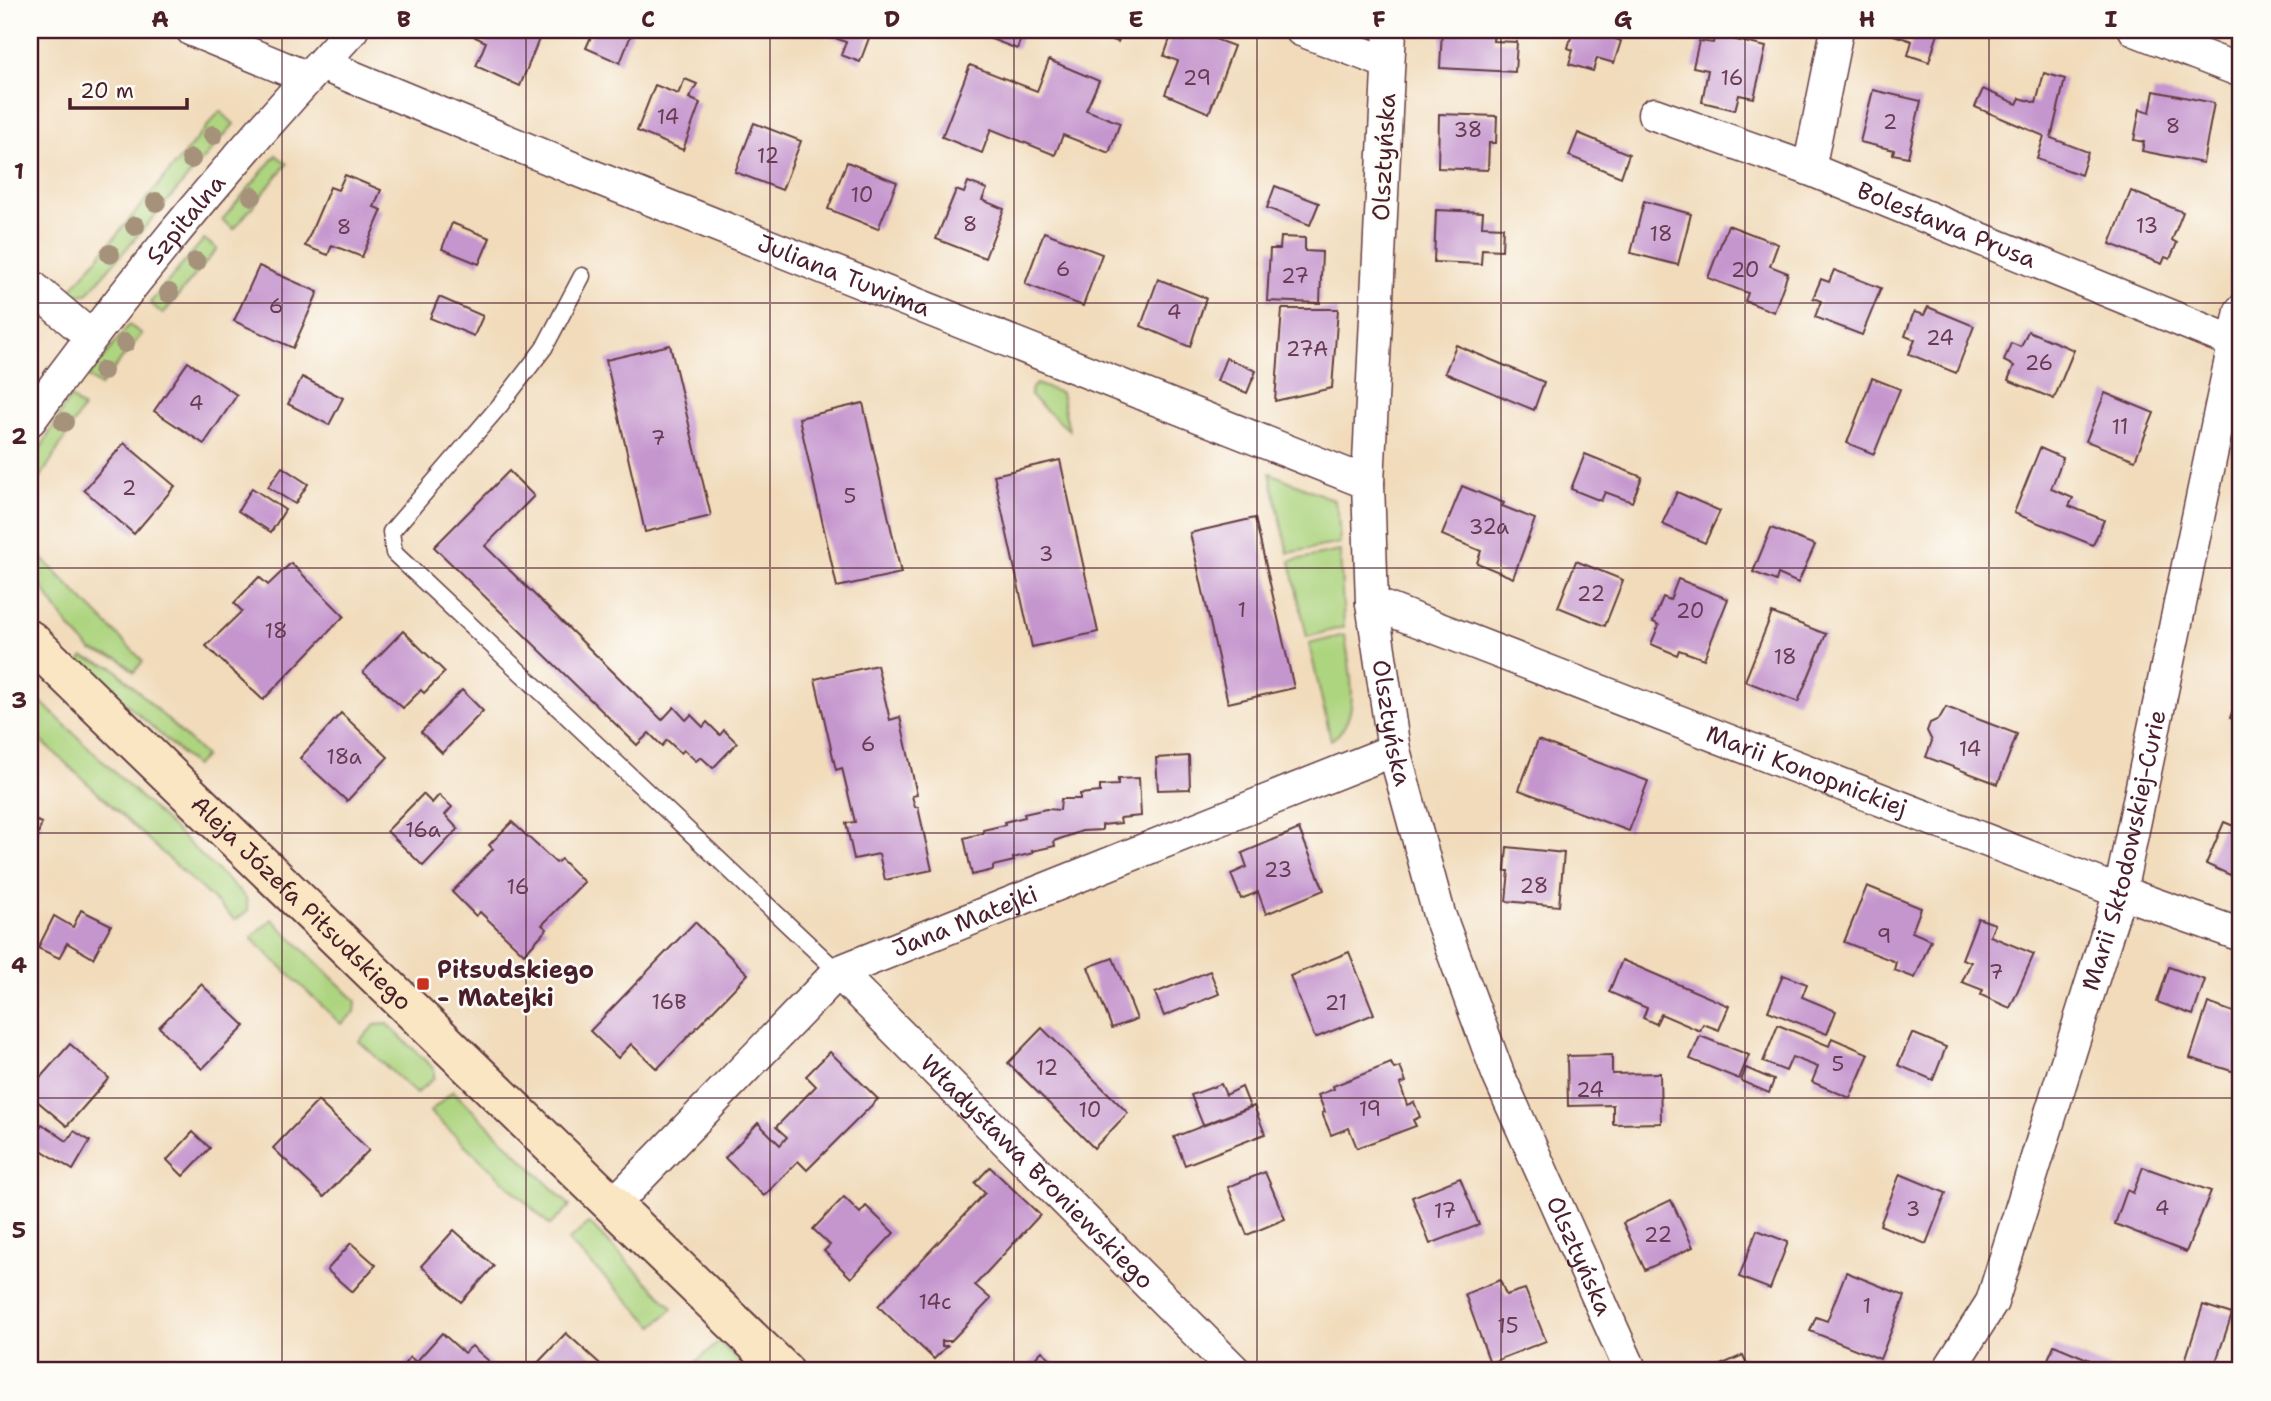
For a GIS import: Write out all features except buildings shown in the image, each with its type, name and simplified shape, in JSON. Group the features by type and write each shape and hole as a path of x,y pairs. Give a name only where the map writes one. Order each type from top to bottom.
{"main road":[{"name":"Aleja Józefa Piłsudskiego","path":"30,640 784,1371"}],"street":[{"name":"Juliana Tuwima","path":"192,30 314,71 582,172 1368,483"},
{"name":"Szpitalna","path":"30,420 90,336 314,71 352,30"},
{"path":"1301,30 1388,63"},
{"name":"Olsztyńska","path":"1391,30 1368,483 1371,603 1394,750 1439,914 1498,1074 1631,1371"},
{"path":"1809,169 1837,30"},
{"path":"2136,30 2241,71"},
{"name":"Bolesława Prusa","path":"1654,114 1809,169 2239,344"},
{"path":"30,285 90,336"},
{"name":"Marii Skłodowskiej-Curie","path":"1948,1371 1992,1301 2120,892 2239,344 2241,311"},
{"name":"Marii Konopnickiej","path":"1371,603 2120,892 2241,935"},
{"name":"Jana Matejki","path":"612,1206 838,972 1394,750"},
{"name":"Władysława Broniewskiego","path":"838,972 1235,1371"}],"lane":[{"path":"582,276 544,348 501,404 391,531 394,553 838,972"}],"green space":[{"path":"220,111 234,124 87,294 76,295 69,292"},
{"path":"276,155 287,164 234,229 222,220"},
{"path":"204,239 217,249 163,314 150,303"},
{"path":"129,325 142,334 100,386 88,377"},
{"path":"1036,384 1061,393 1069,430 1030,396"},
{"path":"70,397 83,408 30,495 30,467"},
{"path":"1270,473 1334,500 1338,512 1340,543 1288,553"},
{"path":"30,546 143,661 134,672 120,659 92,651 70,628 30,570"},
{"path":"1340,551 1344,627 1307,637 1290,561"},
{"path":"1345,635 1351,678 1351,707 1348,720 1331,740 1309,644"},
{"path":"83,657 113,667 205,756 195,766 80,661"},
{"path":"41,702 246,898 248,911 235,920 30,730 30,714"},
{"path":"272,919 356,1001 355,1012 341,1024 251,938"},
{"path":"387,1024 434,1069 434,1078 416,1094 359,1041 375,1025"},
{"path":"453,1091 570,1206 550,1225 430,1112"},
{"path":"589,1223 673,1308 654,1326 568,1241"},
{"path":"719,1342 749,1371 708,1371 697,1361"}],"place":[{"name":"Piłsudskiego - Matejki","path":"423,984"}]}
